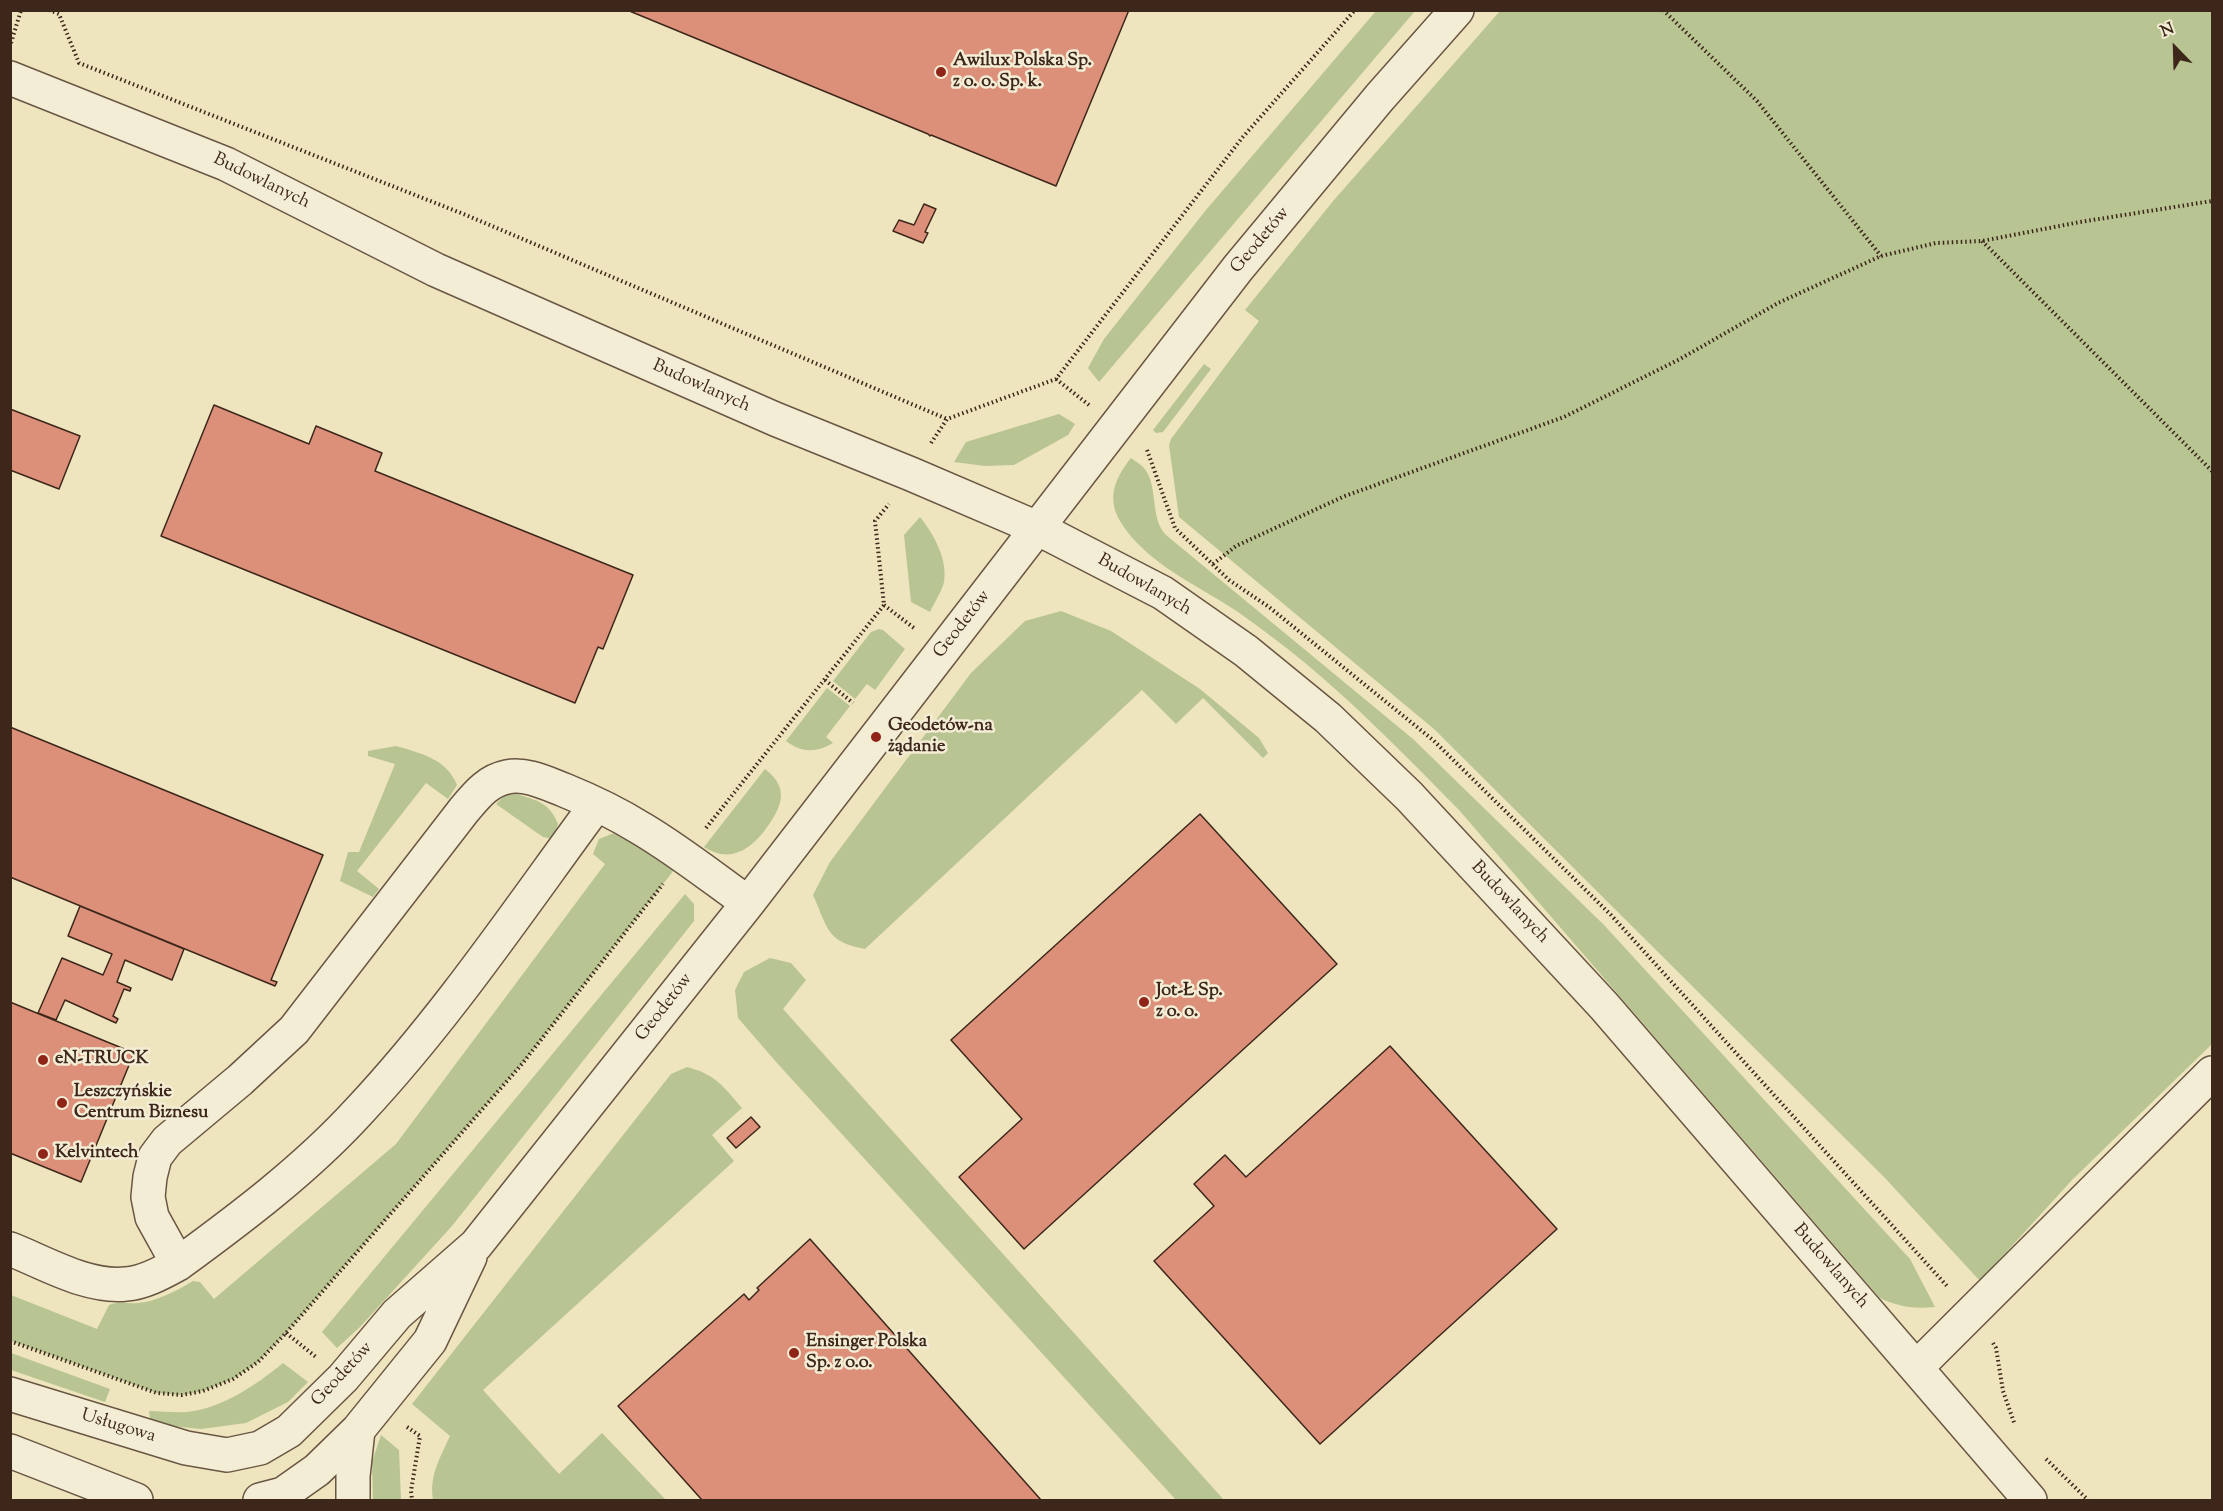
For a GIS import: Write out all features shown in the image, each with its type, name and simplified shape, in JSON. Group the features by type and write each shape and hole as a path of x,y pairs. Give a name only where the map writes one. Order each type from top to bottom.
{"street":[{"name":"Geodetów","path":"289,1431 343,1378 397,1314 476,1245 748,903 1238,268 1380,97 1457,10"},
{"name":"Budowlanych","path":"10,78 226,164 436,270 775,419 1037,528 1163,593 1246,651 1328,718 1409,796 1604,1006 2030,1500"},
{"path":"178,1264 152,1217 148,1197 155,1157 166,1141 240,1080 294,1030 477,794 493,781 508,777 539,780 596,805 644,829 748,903"},
{"path":"10,1249 72,1274 107,1284 128,1284 149,1278 178,1264 215,1237 287,1179 358,1113 435,1021 596,805"},
{"path":"1917,1367 2212,1073"},
{"name":"Geodetów","path":"280,1499 316,1470 358,1430 430,1341 476,1245"},
{"name":"Usługowa","path":"10,1394 186,1448 227,1455 260,1448 289,1431"},
{"path":"353,1500 358,1430"},
{"path":"280,1499 289,1431"},
{"path":"10,1451 136,1500"},
{"name":"Usługowa","path":"227,1455 280,1499"}],"path":[{"path":"10,44 21,10"},
{"path":"49,10 59,14 79,63 466,215 947,419"},
{"path":"10,1341 157,1393 182,1395 203,1390 233,1379 258,1362 522,1064 884,605 875,521 911,474 947,419 1056,379 1242,138 1355,10"},
{"path":"1664,10 1756,101 1881,256"},
{"path":"1213,564 1236,546 1345,496 1564,417 1680,359 1778,303 1881,256 1936,243 1982,242 2080,222 2212,201"},
{"path":"1982,242 2212,471"},
{"path":"1056,379 1092,407"},
{"path":"1147,450 1176,528 1229,579 1269,607 1433,740 1611,915 1971,1313 1996,1348 2003,1391 2017,1431"},
{"path":"884,605 919,632"},
{"path":"825,680 853,703"},
{"path":"412,1500 411,1491 420,1436"},
{"path":"2041,1455 2088,1500"}],"green space":[{"path":"1376,11 1415,11 1099,382 1088,368 1104,339 1206,210"},
{"path":"1500,11 2212,11 2212,1044 2072,1180 1980,1281 1885,1178 1434,729 1179,517 1169,445 1171,439 1259,321 1245,310 1334,200"},
{"path":"1204,364 1211,369 1163,432 1156,433 1153,430"},
{"path":"1059,414 1075,424 1068,435 1014,465 985,466 954,462 966,442"},
{"path":"1131,458 1148,474 1157,519 1166,535 1413,739 1604,925 1910,1259 1935,1307 1907,1307 1880,1298 1459,810 1383,734 1288,649 1238,612 1158,562 1144,550 1120,521 1114,504 1113,496 1117,480"},
{"path":"920,517 930,531 942,556 945,573 943,586 930,612 911,602 904,535"},
{"path":"1061,611 1111,631 1200,689 1259,738 1268,753 1263,758 1203,698 1176,724 1142,690 865,949 835,938 826,925 813,895 830,862 971,673 1025,621"},
{"path":"879,629 905,649 875,690 867,684 855,699 833,681 871,632"},
{"path":"827,688 850,706 826,737 833,743 821,749 803,750 786,741"},
{"path":"396,746 440,763 447,769 457,785 448,799 426,783 357,871 379,889 373,897 340,881 348,852 359,852 395,764 368,756 368,751"},
{"path":"765,769 778,784 781,799 765,830 752,844 738,852 722,854 704,847"},
{"path":"516,794 542,803 551,811 558,824 553,839 543,837 496,804 504,796"},
{"path":"614,833 637,842 674,870 522,1064 258,1362 233,1379 203,1391 182,1395 157,1393 11,1341 11,1295 97,1329 109,1305 138,1303 160,1298 193,1281 200,1282 214,1299 396,1144 605,864 593,854 599,839"},
{"path":"685,894 694,904 694,921 452,1226 360,1327 337,1348 322,1332"},
{"path":"770,958 791,963 806,980 783,1009 1224,1500 1176,1500 738,1018 735,990 744,972"},
{"path":"687,1067 712,1078 742,1108 712,1135 734,1161 483,1390 559,1474 602,1433 666,1500 433,1500 434,1475 450,1436 412,1404 671,1074"},
{"path":"11,1353 110,1389 105,1402 11,1370"},
{"path":"283,1363 308,1382 288,1402 246,1423 201,1429 151,1424 149,1411 187,1412 213,1406 250,1387"},
{"path":"381,1435 399,1450 401,1500 373,1500 372,1462"}],"building":[{"name":"Awilux Polska Sp. z o. o. Sp. k.","path":"627,10 1129,10 1056,186"},
{"path":"924,204 936,209 925,232 928,233 923,243 893,231 899,220 914,225"},
{"path":"214,405 309,444 316,426 382,453 375,471 633,575 603,649 598,647 575,703 161,536"},
{"path":"10,409 80,436 59,489 10,470"},
{"path":"10,727 323,855 271,980 277,982 275,986 10,877"},
{"name":"Jot-Ł Sp. z o. o.","path":"1200,814 1337,964 1024,1249 959,1177 1022,1119 951,1040"},
{"path":"80,906 184,949 172,980 125,960 117,982 131,988 130,991 124,989 113,1016 118,1019 116,1023 65,1000 56,1020 38,1013 62,958 103,975 112,954 68,936"},
{"name":"Leszczyńskie Centrum Biznesu","path":"10,1002 134,1053 81,1182 10,1153"},
{"path":"1390,1046 1557,1229 1320,1444 1154,1261 1214,1206 1194,1184 1225,1155 1246,1177"},
{"path":"751,1117 760,1127 736,1148 727,1138"},
{"name":"Ensinger Polska Sp. z o.o.","path":"810,1239 1041,1500 702,1500 618,1406 744,1294 749,1300 759,1290 757,1288"}],"place":[{"name":"Awilux Polska Sp. z o. o. Sp. k.","path":"941,72"},
{"name":"Geodetów-na żądanie","path":"876,737"},
{"name":"Jot-Ł Sp. z o. o.","path":"1144,1002"},
{"name":"eN-TRUCK","path":"43,1060"},
{"name":"Leszczyńskie Centrum Biznesu","path":"62,1103"},
{"name":"Kelvintech","path":"43,1154"},
{"name":"Ensinger Polska Sp. z o.o.","path":"794,1353"}]}
